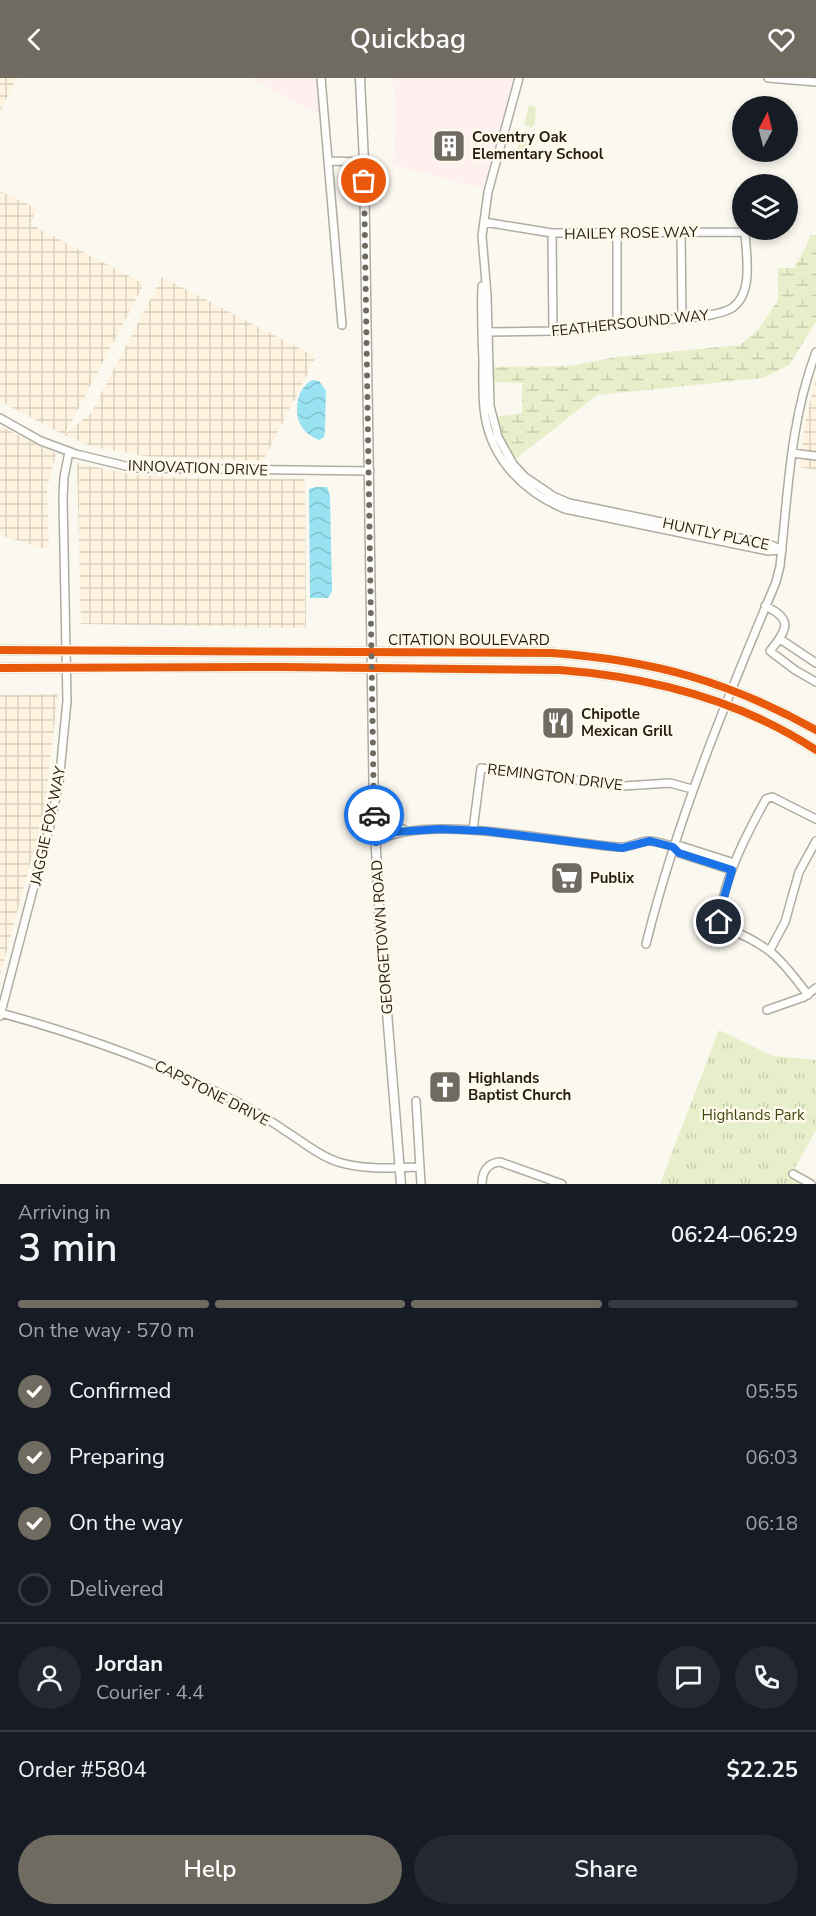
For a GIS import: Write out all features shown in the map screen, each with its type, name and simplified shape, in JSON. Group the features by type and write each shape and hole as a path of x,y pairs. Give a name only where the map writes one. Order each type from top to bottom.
{"main road":[{"name":"GEORGETOWN ROAD","path":"360,78 364,162 370,471 374,812 380,926 401,1184"},
{"name":"CITATION BOULEVARD","path":"0,650 581,655 657,666 730,689 816,730"},
{"name":"CITATION BOULEVARD","path":"0,668 372,668 589,673 640,680 725,704 816,750"}],"street":[{"path":"321,78 342,325"},
{"name":"HUNTLY PLACE","path":"519,78 488,192 484,222 483,398 486,424 493,443 509,470 532,492 547,502 565,509 768,551 782,550"},
{"path":"768,78 816,82"},
{"path":"329,161 364,162"},
{"name":"HAILEY ROSE WAY","path":"484,222 552,234 732,232"},
{"path":"681,232 682,318"},
{"path":"616,233 617,325"},
{"path":"552,234 553,331"},
{"name":"FEATHERSOUND WAY","path":"485,332 553,331 722,313 733,308 742,297 746,285 745,240"},
{"path":"646,944 692,789 730,689 776,582 782,550 792,453 804,383 816,352"},
{"name":"INNOVATION DRIVE","path":"0,418 41,441 69,452 115,465 158,470 370,471"},
{"name":"JAGGIE FOX WAY","path":"0,1015 55,805 64,740 67,668 63,499 69,452"},
{"path":"792,453 816,456"},
{"path":"765,606 779,612 784,619 785,626 780,639 770,651 816,682"},
{"path":"780,639 816,663"},
{"name":"REMINGTON DRIVE","path":"473,830 481,768 622,786 670,783 692,789"},
{"path":"808,995 770,950 724,927 719,922 719,914 744,839 768,797 816,819"},
{"path":"374,812 388,826 414,830"},
{"path":"376,842 395,832 414,830 473,830 622,848 650,841 673,847 679,853 733,867"},
{"path":"770,950 785,922 799,872 816,841"},
{"path":"767,1010 808,995 816,988"},
{"name":"CAPSTONE DRIVE","path":"0,1015 84,1037 149,1061 221,1094 269,1120 315,1151 335,1161 365,1167 419,1167"},
{"path":"416,1101 421,1184"},
{"path":"482,1184 485,1170 491,1164 500,1162 562,1184"},
{"path":"794,1174 811,1184"}],"shaded area":[{"path":"0,78 17,78 0,111"},
{"path":"251,78 324,78 329,121"},
{"path":"392,78 513,78 485,189 393,165 396,102"},
{"path":"0,191 37,209 30,224 144,284 65,434 91,413 162,277 316,357 263,461 145,456 94,447 64,435 0,401"},
{"path":"816,378 816,470 799,467 806,418"},
{"path":"0,426 56,454 47,488 49,550 0,535"},
{"path":"77,463 133,475 218,479 305,479 306,628 81,624"},
{"path":"58,694 44,812 0,976 0,695"}],"green space":[{"path":"529,105 536,107 535,123 532,128 524,125"},
{"path":"524,131 532,135 528,147 525,147 523,151 517,150"},
{"path":"810,235 816,235 816,322 789,365 763,378 597,395 513,461 495,417 522,413 522,383 493,382 492,367 569,366 617,357 740,345 758,330 778,300 778,268 794,268"},
{"name":"Highlands Park","path":"719,1030 773,1056 816,1060 816,1130 795,1168 816,1181 814,1184 660,1184"}],"water":[{"path":"312,380 319,381 326,391 324,437 319,440 303,429 297,413 300,394"},
{"path":"327,487 330,496 332,591 328,598 310,598 309,489"}],"cycle path":[{"path":"0,650 552,653 588,656 656,668 720,686 752,698 816,730"},
{"path":"0,668 283,667 560,670 594,673 661,685 725,705 757,717 816,750"}],"way so far":[{"path":"364,181 374,815"}],"place":[{"name":"Coventry Oak Elementary School","path":"449,146"},
{"name":"Chipotle Mexican Grill","path":"558,723"},
{"name":"Publix","path":"567,878"},
{"name":"Highlands Baptist Church","path":"445,1087"}],"route":[{"path":"374,815 376,842 395,832 439,829 485,831 622,848 650,841 673,847 679,853 732,870 719,914 719,922"}]}
